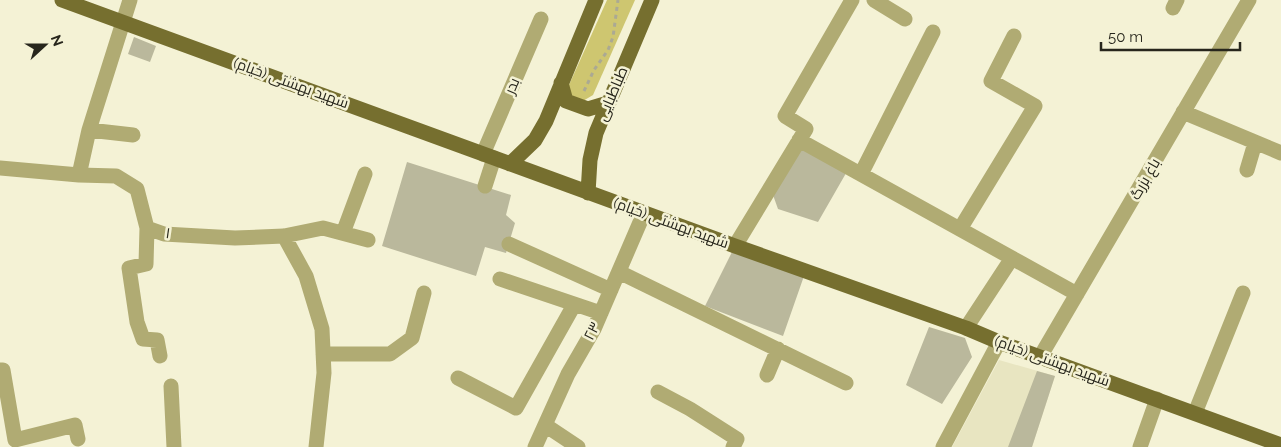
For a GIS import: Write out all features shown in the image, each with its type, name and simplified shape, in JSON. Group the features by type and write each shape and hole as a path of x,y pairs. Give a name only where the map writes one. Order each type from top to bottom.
{"main road":[{"name":"شهید بهشتی (خیام)","path":"62,0 588,193 966,328 999,342 1281,445"},
{"path":"510,164 535,140 546,121 596,0"},
{"name":"طباطبایی","path":"588,193 590,160 596,133 652,0"},
{"path":"561,83 566,101 588,109 608,103"}],"street":[{"path":"79,175 89,130 130,0"},
{"path":"735,246 806,128 785,116 852,0"},
{"path":"874,0 905,19"},
{"name":"باغ بزرگ","path":"1040,357 1249,0"},
{"name":"بدر","path":"485,186 488,156 541,19"},
{"path":"861,174 933,32"},
{"path":"960,229 1035,106 991,81 1014,36"},
{"path":"1183,112 1281,153"},
{"path":"89,130 133,135"},
{"path":"799,140 1077,294"},
{"path":"1246,170 1255,143"},
{"name":"۱","path":"0,168 79,175 116,176 137,189 147,228 164,234 235,238 284,236 323,228 368,240"},
{"path":"343,233 365,174"},
{"name":"۲۳","path":"534,447 568,374 594,329 644,213"},
{"path":"147,228 146,264 129,268 137,322 143,339 157,340 160,356"},
{"path":"284,236 306,276 322,329 324,373 316,447"},
{"path":"508,244 610,290"},
{"path":"966,328 1012,258"},
{"path":"618,272 846,383"},
{"path":"500,279 600,313"},
{"path":"1195,413 1244,292"},
{"path":"323,354 390,354 412,338 424,294"},
{"path":"458,378 516,408 574,305"},
{"path":"943,447 999,342"},
{"path":"767,375 778,349"},
{"path":"0,370 3,370 15,440 75,425 78,439"},
{"path":"171,386 174,447"},
{"path":"658,392 690,409 737,440 733,447"},
{"path":"1140,447 1157,399"},
{"path":"545,426 578,447"}],"path":[{"path":"577,105 594,70 608,50 614,37 618,0"}],"shaded area":[{"path":"607,0 635,0 593,95 583,101 574,98 569,85"},
{"path":"999,360 1055,376 1032,447 952,447"}],"building":[{"path":"134,37 156,46 150,62 128,54"},
{"path":"804,144 849,168 818,222 778,209 773,195"},
{"path":"407,162 511,195 506,215 515,223 506,253 485,247 476,276 382,246"},
{"path":"732,252 804,276 783,336 705,306"},
{"path":"929,327 965,338 972,357 942,404 906,385"},
{"path":"1037,371 1055,376 1032,447 1008,447"}]}
